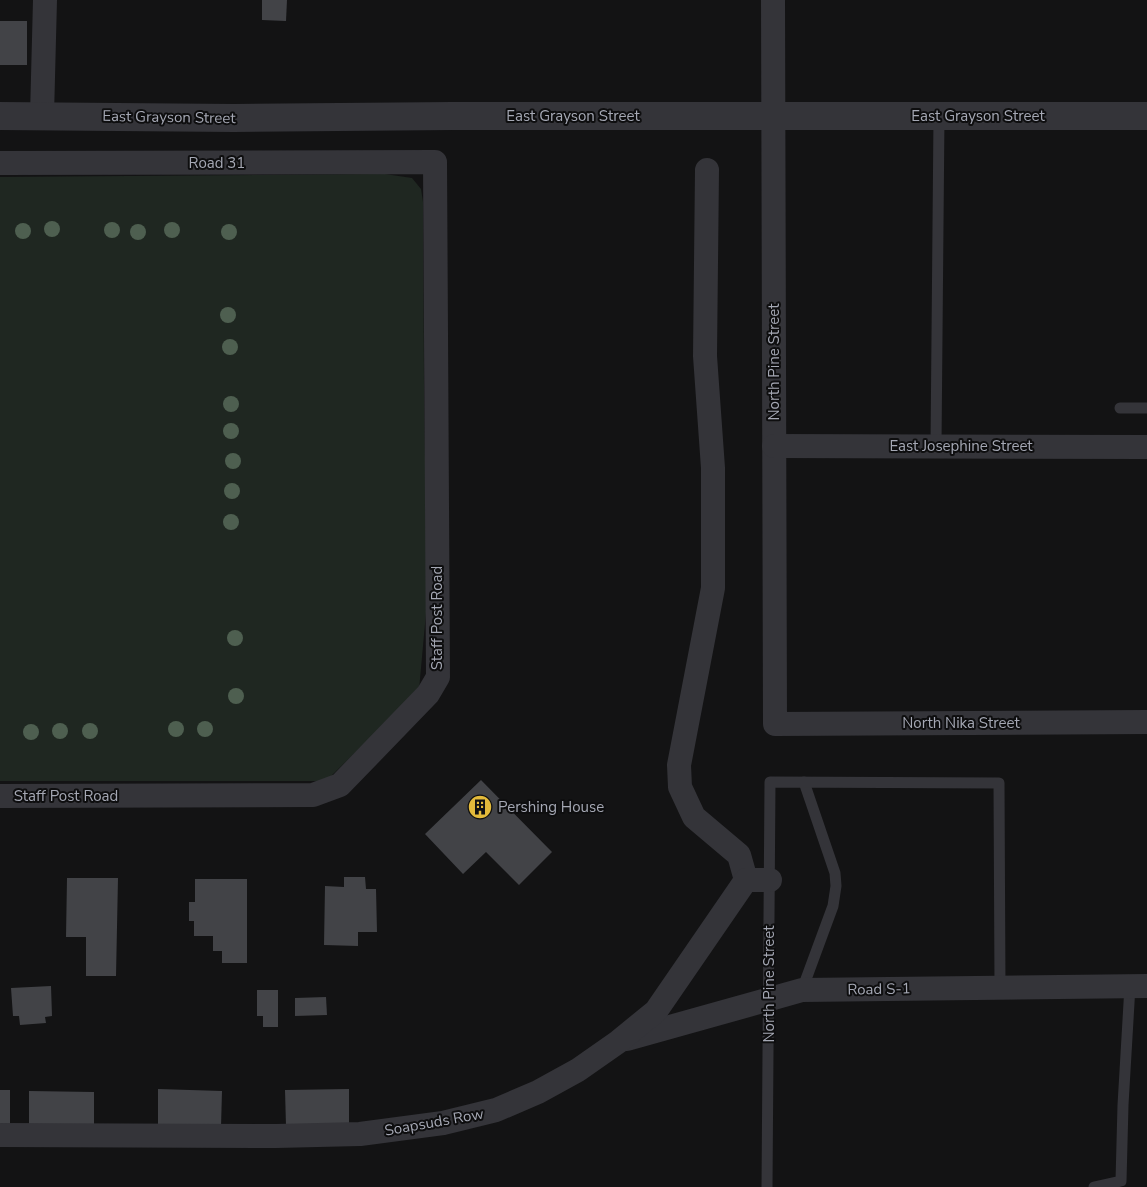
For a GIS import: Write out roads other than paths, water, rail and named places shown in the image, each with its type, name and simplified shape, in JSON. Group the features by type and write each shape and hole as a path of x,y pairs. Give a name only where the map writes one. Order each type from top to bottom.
{"street":[{"path":"42,116 45,0"},
{"name":"North Pine Street","path":"773,0 775,724"},
{"name":"East Grayson Street","path":"0,116 234,118 452,116 1147,116"},
{"name":"Road 31","path":"0,163 435,162"},
{"name":"Staff Post Road","path":"0,796 313,795 340,785 428,694 438,677 435,162"},
{"path":"708,170 705,356 713,468 713,588 679,765 680,786 694,817 739,855 746,880 770,880"},
{"name":"East Josephine Street","path":"774,446 1147,447"},
{"name":"North Nika Street","path":"775,724 1147,722"},
{"name":"Soapsuds Row","path":"0,1135 276,1136 360,1134 443,1123 496,1110 538,1092 578,1070 618,1042 656,1011 746,880"},
{"name":"Road S-1","path":"618,1042 802,990 1138,986"}],"lane":[{"path":"936,446 939,116"},
{"path":"1120,408 1147,408"},
{"name":"North Pine Street","path":"767,1187 770,782 804,782"},
{"path":"802,990 833,906 836,886 835,873 804,782 999,783 1000,988"},
{"path":"1094,1187 1121,1181 1123,1105 1138,986"}],"place":[{"name":"Pershing House","path":"480,807"}]}
